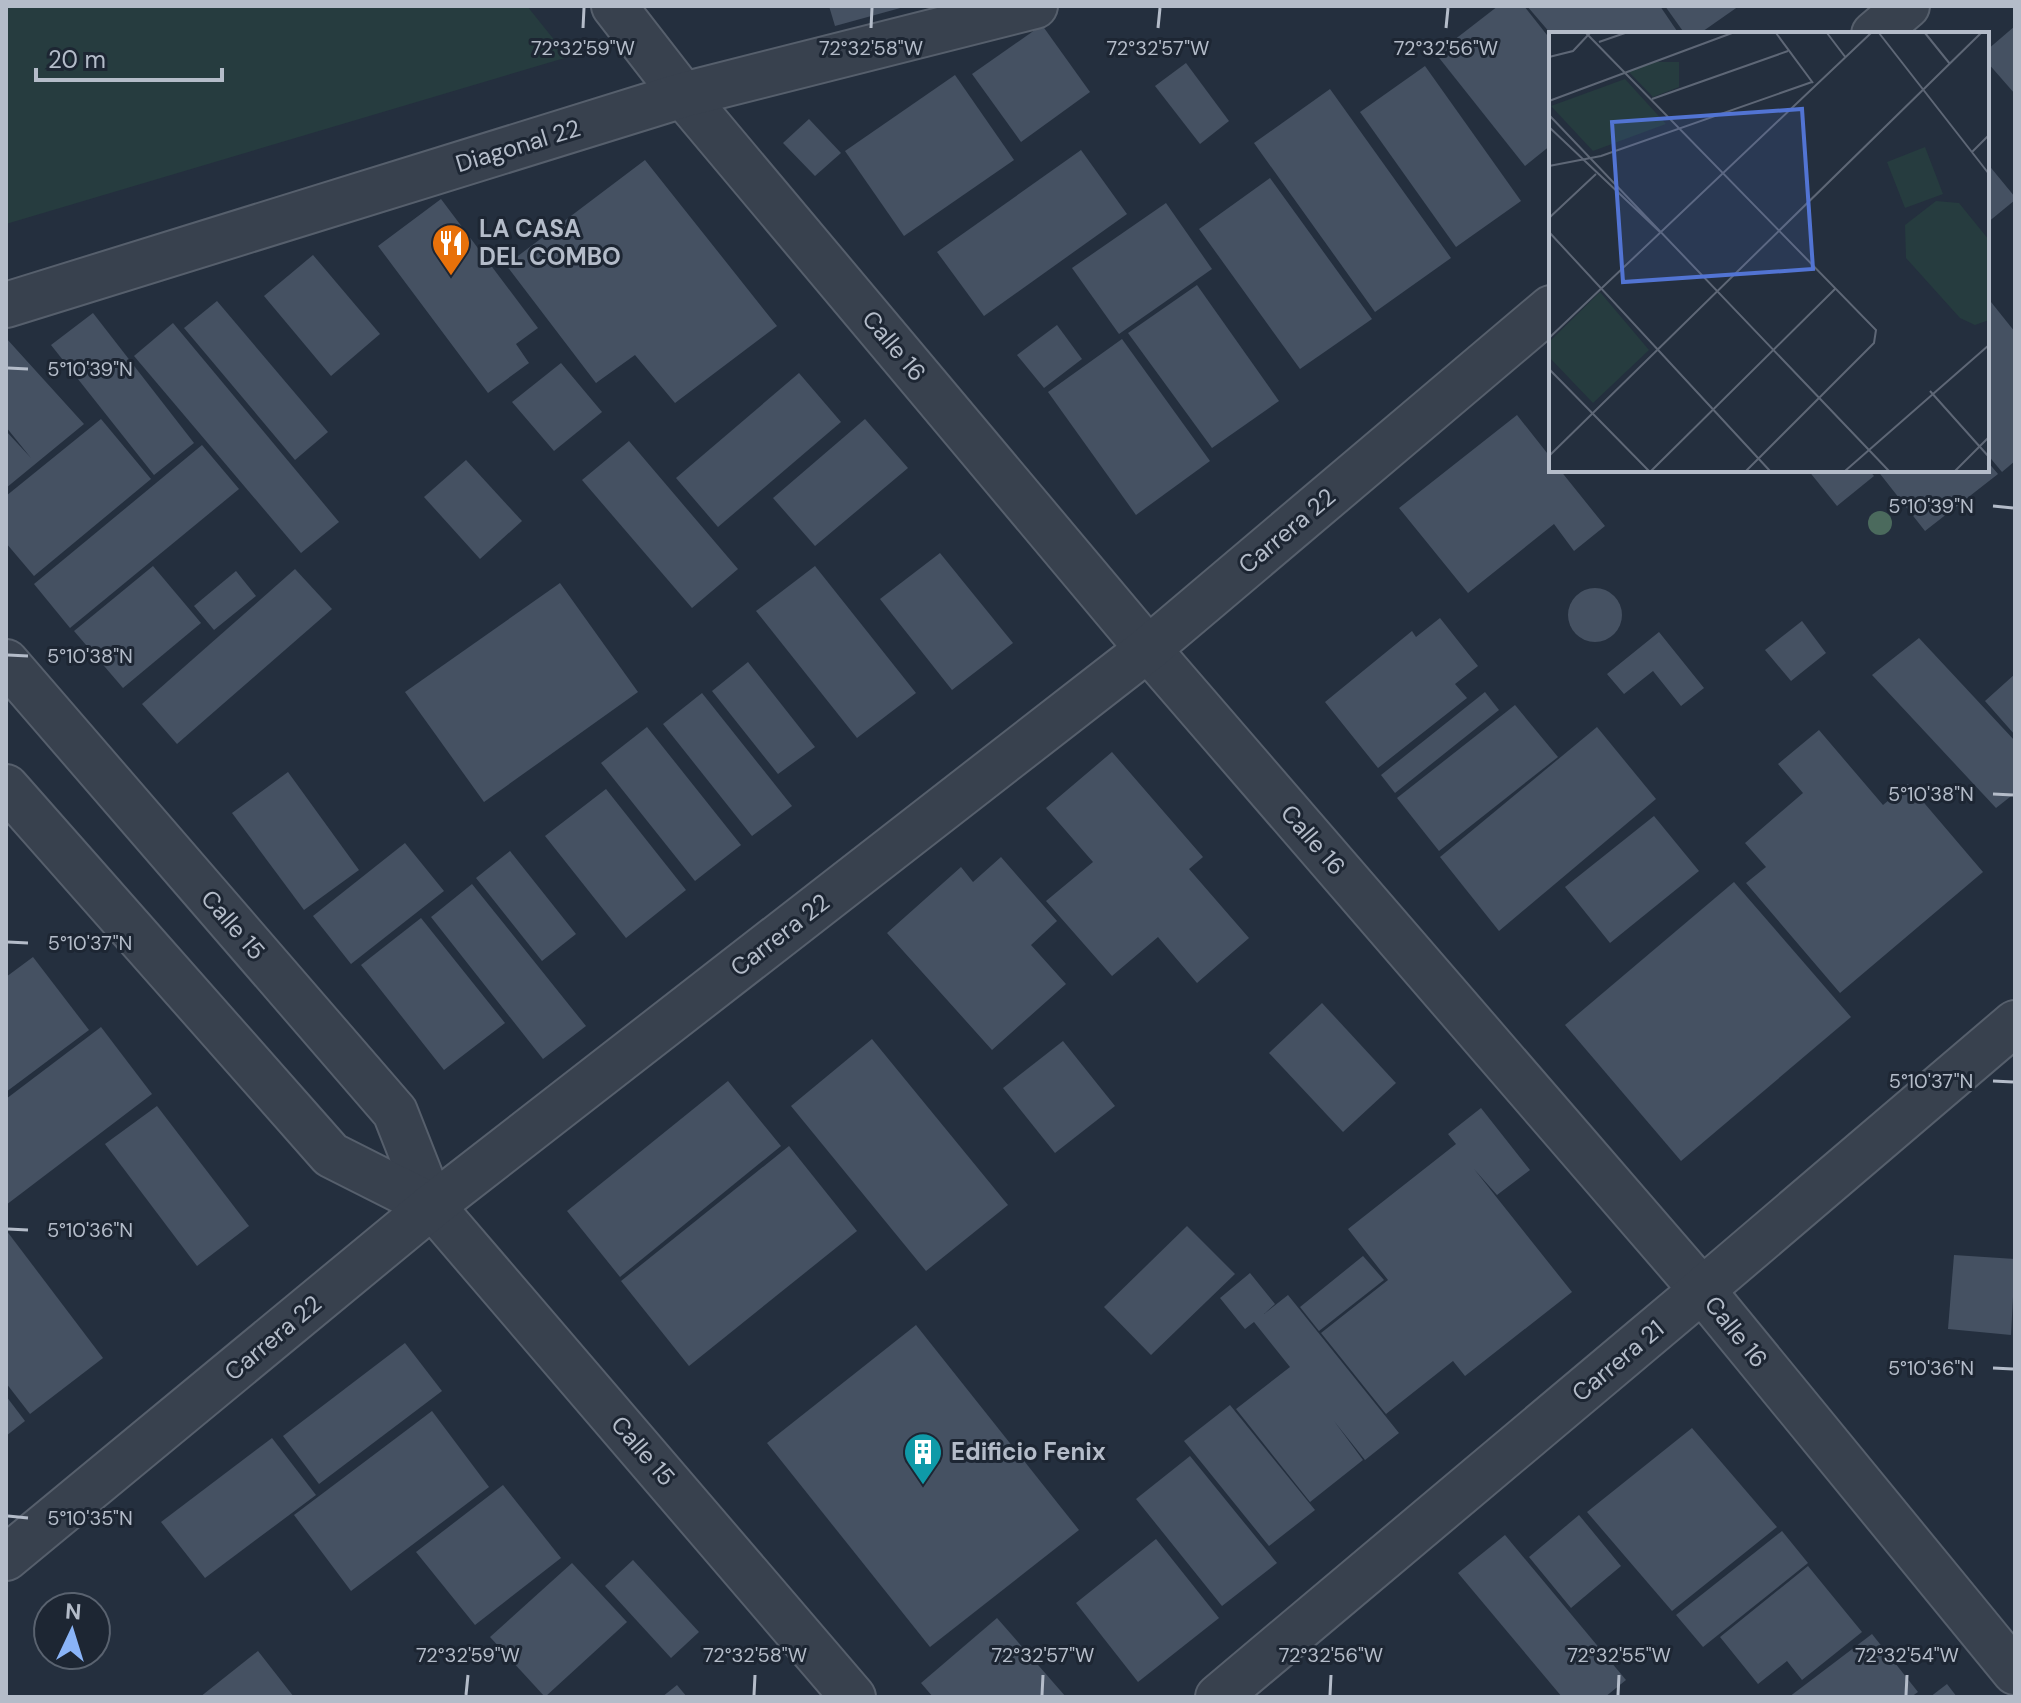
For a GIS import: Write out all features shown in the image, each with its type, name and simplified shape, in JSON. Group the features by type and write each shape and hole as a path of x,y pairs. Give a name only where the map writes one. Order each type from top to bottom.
{"street":[{"name":"Calle 16","path":"614,6 683,95 1148,649 1702,1290 2015,1672"},
{"name":"Diagonal 22","path":"6,305 683,95 1035,6"},
{"path":"1876,32 1907,6"},
{"name":"Carrera 22","path":"6,1558 432,1206 1148,649 1549,310"},
{"name":"Calle 15","path":"6,662 395,1112 432,1206 853,1697"},
{"name":"Calle 15","path":"6,787 331,1155 432,1206"},
{"name":"Carrera 21","path":"1218,1697 2015,1023"}],"green space":[{"path":"6,6 527,6 568,57 6,224"}],"building":[{"path":"829,6 904,6 904,7 835,26"},
{"path":"1498,6 1524,6 1549,37 1549,147 1525,166 1436,54"},
{"path":"1527,6 1660,6 1678,32 1549,32"},
{"path":"1665,6 1739,6 1702,32 1684,32"},
{"path":"1042,25 1090,92 1021,142 972,74"},
{"path":"2015,26 2015,94 1989,64 1989,48"},
{"path":"1186,63 1229,121 1200,144 1155,86"},
{"path":"1425,66 1521,201 1456,247 1360,112"},
{"path":"955,75 1014,160 904,236 845,151"},
{"path":"1330,89 1451,258 1375,312 1254,143"},
{"path":"809,119 841,153 815,176 783,143"},
{"path":"1081,150 1127,214 984,316 937,252"},
{"path":"645,160 777,326 675,403 635,355 596,383 506,265"},
{"path":"1989,165 2015,197 1989,221"},
{"path":"1270,178 1372,319 1300,369 1199,229"},
{"name":"LA CASA DEL COMBO","path":"441,199 538,328 516,344 529,363 488,393 378,246"},
{"path":"1166,203 1212,269 1119,334 1072,268"},
{"path":"313,255 380,334 331,376 264,296"},
{"path":"1197,285 1279,401 1212,448 1128,333"},
{"path":"217,301 328,432 295,460 184,328"},
{"path":"1991,302 2015,332 2015,461 2002,472 1989,456"},
{"path":"93,313 194,443 154,475 51,345"},
{"path":"173,323 339,522 301,553 134,356"},
{"path":"1057,325 1082,359 1044,388 1017,355"},
{"path":"6,338 84,424 6,488 6,431 31,458 6,427"},
{"path":"1122,339 1210,461 1136,515 1048,392"},
{"path":"561,363 602,412 554,451 512,402"},
{"path":"799,373 841,422 718,527 676,478"},
{"path":"1517,415 1549,455 1549,472 1562,472 1605,526 1574,551 1554,524 1468,593 1399,508"},
{"path":"101,419 151,479 34,576 6,543 6,496"},
{"path":"865,419 908,468 815,546 773,498"},
{"path":"629,441 738,569 692,608 582,480"},
{"path":"202,445 239,489 70,628 34,584"},
{"path":"466,460 522,521 480,559 424,497"},
{"path":"1989,463 1998,474 1925,531 1879,472 1989,472"},
{"path":"1810,472 1871,472 1874,476 1837,506"},
{"path":"940,553 1013,643 952,690 880,599"},
{"path":"153,566 201,623 123,688 74,631"},
{"path":"815,566 916,693 857,738 756,611"},
{"path":"295,569 332,609 177,744 142,704"},
{"path":"236,571 256,596 214,630 194,606"},
{"path":"560,583 638,692 484,802 405,692"},
{"path":"1595,588 1614,596 1622,615 1614,634 1595,642 1576,634 1568,615 1576,596"},
{"path":"1440,618 1478,666 1455,684 1467,698 1378,768 1325,702 1412,631 1416,637"},
{"path":"1802,621 1826,653 1791,681 1765,650"},
{"path":"1659,632 1704,688 1681,706 1653,671 1624,694 1607,674"},
{"path":"1919,638 2015,741 2015,793 1996,808 1872,675"},
{"path":"748,662 815,747 778,774 712,691"},
{"path":"2015,674 2015,735 1985,701"},
{"path":"1485,692 1499,710 1395,793 1381,775"},
{"path":"702,693 792,806 752,836 663,724"},
{"path":"1515,705 1558,757 1439,851 1397,798"},
{"path":"647,727 741,845 695,881 601,763"},
{"path":"1597,727 1656,799 1499,931 1440,857"},
{"path":"1819,730 1883,805 1908,784 1983,872 1840,993 1746,883 1766,867 1745,843 1803,793 1778,764"},
{"path":"1112,752 1203,857 1189,869 1249,938 1197,983 1158,937 1112,976 1046,901 1093,862 1046,808"},
{"path":"288,772 359,870 304,910 232,813"},
{"path":"606,789 686,890 626,938 545,836"},
{"path":"1654,816 1699,871 1610,943 1565,887"},
{"path":"405,843 444,891 351,964 313,916"},
{"path":"510,851 576,934 542,961 476,878"},
{"path":"1001,857 1057,921 1031,945 1066,984 992,1050 887,933 961,867 973,882"},
{"path":"1734,882 1851,1017 1681,1161 1565,1025"},
{"path":"472,884 586,1026 543,1059 431,917"},
{"path":"421,918 505,1023 444,1070 361,965"},
{"path":"33,957 89,1030 6,1092 6,977"},
{"path":"1322,1003 1396,1083 1343,1132 1269,1053"},
{"path":"101,1027 152,1094 6,1205 6,1099"},
{"path":"872,1039 1008,1205 926,1271 791,1106"},
{"path":"1063,1041 1115,1106 1055,1153 1003,1088"},
{"path":"728,1081 781,1146 620,1277 567,1211"},
{"path":"157,1106 249,1226 197,1266 105,1144"},
{"path":"1481,1108 1530,1170 1497,1195 1474,1169 1572,1292 1465,1376 1453,1361 1386,1414 1321,1333 1388,1280 1348,1229 1456,1144 1448,1134"},
{"path":"789,1146 857,1231 689,1366 621,1281"},
{"path":"1187,1226 1235,1274 1151,1355 1104,1307"},
{"path":"6,1230 103,1358 30,1414 6,1383"},
{"path":"1954,1255 2015,1259 2011,1335 1948,1329"},
{"path":"1363,1256 1384,1280 1319,1331 1300,1307"},
{"path":"1250,1273 1275,1304 1264,1314 1288,1295 1399,1433 1365,1460 1334,1421 1363,1460 1310,1502 1236,1409 1290,1367 1254,1322 1245,1329 1220,1298"},
{"name":"Edificio Fenix","path":"916,1325 1079,1530 930,1647 767,1443"},
{"path":"405,1343 442,1391 319,1484 283,1436"},
{"path":"6,1396 25,1421 6,1436"},
{"path":"1230,1405 1315,1510 1269,1546 1184,1441"},
{"path":"432,1411 489,1487 351,1591 294,1515"},
{"path":"1692,1428 1777,1527 1672,1611 1587,1512"},
{"path":"272,1438 316,1495 205,1578 161,1522"},
{"path":"1190,1456 1277,1563 1222,1606 1136,1499"},
{"path":"503,1485 561,1558 475,1625 416,1552"},
{"path":"1579,1515 1621,1566 1571,1608 1529,1557"},
{"path":"1782,1531 1808,1563 1703,1647 1676,1615"},
{"path":"1505,1535 1626,1680 1605,1697 1562,1697 1458,1573"},
{"path":"1156,1539 1219,1618 1138,1682 1076,1603"},
{"path":"633,1560 699,1632 671,1658 605,1586"},
{"path":"572,1563 627,1622 545,1697 490,1637"},
{"path":"1808,1566 1862,1632 1802,1680 1787,1661 1758,1684 1720,1637"},
{"path":"997,1618 1066,1697 933,1697 921,1683"},
{"path":"1872,1634 1918,1692 1911,1697 1789,1697"},
{"path":"258,1651 294,1697 200,1697"},
{"path":"1947,1684 1957,1697 1930,1697"},
{"path":"677,1685 687,1697 662,1697"}],"place":[{"name":"LA CASA DEL COMBO","path":"451,277"},
{"name":"Edificio Fenix","path":"923,1486"}]}
